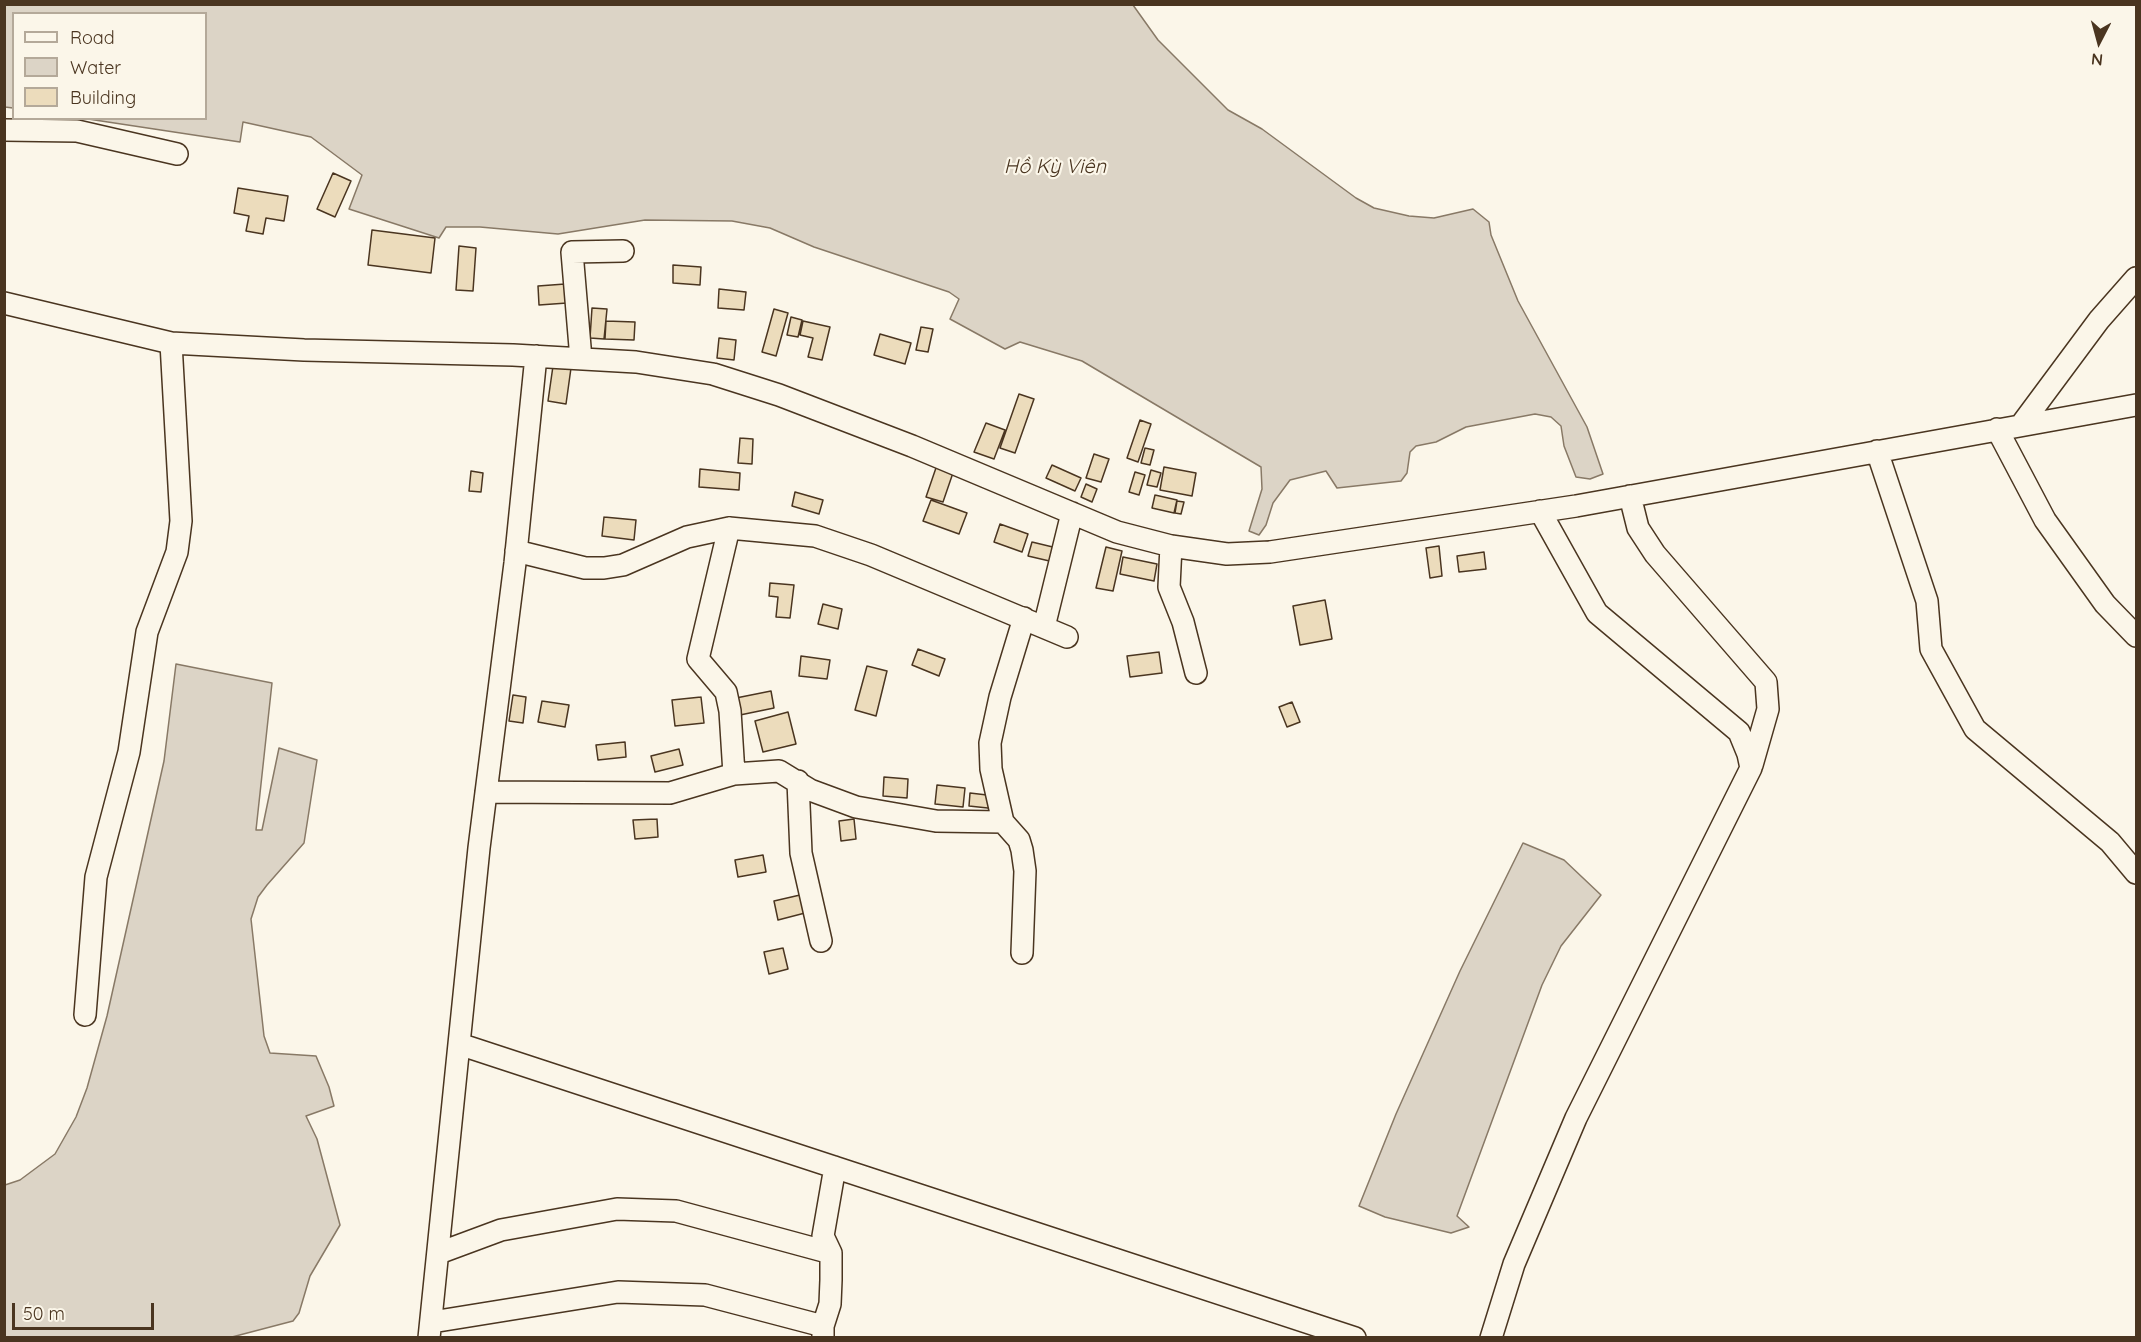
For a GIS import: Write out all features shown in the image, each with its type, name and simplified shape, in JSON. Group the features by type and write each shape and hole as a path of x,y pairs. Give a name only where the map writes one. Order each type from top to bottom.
{"street":[{"path":"4,130 77,130 177,154"},
{"path":"581,359 572,252 623,251"},
{"path":"2021,425 2099,320 2136,278"},
{"path":"4,303 171,343 304,350 536,356 636,362 714,374 779,395 912,446 1117,532 1171,546 1227,554 1270,552 1540,511 2136,405"},
{"path":"85,1015 96,877 129,752 147,632 177,552 181,521 171,343"},
{"path":"536,356 516,551 486,792 430,1330 618,1292 705,1295 823,1332 830,1304 831,1253 823,1236 835,1167"},
{"path":"1997,429 2045,520 2105,604 2136,636"},
{"path":"1877,451 1927,601 1931,649 1975,729 2110,842 2136,873"},
{"path":"1491,1338 1514,1264 1576,1118 1751,768 1768,709 1766,682 1655,554 1638,528 1630,496"},
{"path":"1540,511 1598,613 1739,732 1751,768"},
{"path":"1044,627 1072,513"},
{"path":"516,551 585,568 604,568 623,565 687,537 729,528 815,536 871,555 1067,637"},
{"path":"729,528 698,659 726,692 730,711 734,774"},
{"path":"1171,546 1169,587 1183,622 1196,673"},
{"path":"1022,953 1025,871 1022,850 1019,840 1003,822 991,769 990,743 1000,697 1024,618"},
{"path":"486,792 670,793 734,774 779,771 810,790 856,807 936,821 1003,822"},
{"path":"798,781 801,853 821,941"},
{"path":"459,1044 1355,1338"},
{"path":"439,1252 501,1230 617,1209 676,1211 831,1253"}],"water":[{"name":"Hồ Kỳ Viên","path":"5,4 1133,5 1158,40 1228,110 1262,129 1356,198 1374,208 1409,216 1434,218 1473,209 1489,222 1491,235 1518,301 1587,427 1603,474 1590,479 1576,477 1564,446 1561,426 1551,417 1535,414 1466,427 1436,442 1416,446 1410,452 1407,473 1401,481 1337,488 1326,471 1290,480 1273,503 1266,525 1259,535 1249,531 1262,489 1261,467 1082,361 1020,342 1005,349 950,319 959,299 949,292 814,247 770,228 732,221 645,220 558,234 480,227 446,227 439,238 349,209 362,175 311,137 243,122 240,142 95,120 207,120 207,12 12,12 12,108 5,107"},
{"path":"176,664 272,683 256,830 262,830 279,748 317,760 304,843 258,897 251,919 264,1036 270,1053 316,1056 329,1087 334,1106 306,1116 317,1139 340,1225 310,1276 299,1313 293,1321 232,1337 5,1337 5,1185 20,1180 55,1154 76,1117 87,1088 107,1016 164,761"},
{"path":"1523,843 1564,860 1601,895 1561,946 1542,985 1457,1216 1469,1227 1451,1233 1385,1217 1359,1206 1396,1114 1460,971"}],"building":[{"path":"333,173 351,181 335,217 317,209"},
{"path":"238,188 288,196 284,221 266,218 263,234 246,231 249,216 234,213"},
{"path":"372,230 435,238 431,273 368,265"},
{"path":"459,246 476,248 473,291 456,290"},
{"path":"673,265 701,267 700,285 673,283"},
{"path":"565,284 567,303 539,305 538,286"},
{"path":"719,289 746,292 744,310 718,308"},
{"path":"592,308 607,309 604,339 590,338"},
{"path":"774,309 788,313 776,356 762,352"},
{"path":"791,317 802,320 798,337 787,335"},
{"path":"606,321 635,322 634,340 605,339"},
{"path":"803,321 830,327 822,360 808,357 813,338 800,335"},
{"path":"921,327 933,329 928,352 916,350"},
{"path":"880,334 911,343 905,364 874,355"},
{"path":"719,338 736,340 734,360 717,358"},
{"path":"553,366 571,368 566,404 548,401"},
{"path":"1019,394 1034,399 1015,453 1000,448"},
{"path":"1140,420 1151,424 1138,462 1127,458"},
{"path":"986,423 1005,430 994,459 974,452"},
{"path":"740,438 753,439 752,464 738,463"},
{"path":"1145,448 1154,450 1150,465 1141,463"},
{"path":"1094,454 1109,459 1101,482 1086,478"},
{"path":"938,462 955,467 943,502 926,497"},
{"path":"1052,465 1081,478 1075,491 1046,478"},
{"path":"1164,467 1196,473 1192,496 1160,490"},
{"path":"700,469 740,473 739,490 699,487"},
{"path":"1151,470 1161,473 1157,487 1147,485"},
{"path":"471,471 483,473 481,492 469,491"},
{"path":"1135,472 1145,475 1139,495 1129,492"},
{"path":"1086,484 1097,489 1092,502 1081,497"},
{"path":"795,492 823,500 819,514 792,506"},
{"path":"1155,495 1177,500 1174,513 1152,508"},
{"path":"931,500 967,513 959,534 923,521"},
{"path":"1177,501 1184,502 1181,514 1175,513"},
{"path":"604,517 636,520 634,540 602,536"},
{"path":"1000,524 1028,534 1022,552 994,542"},
{"path":"1032,542 1061,549 1058,563 1028,556"},
{"path":"1439,546 1442,576 1430,578 1426,548"},
{"path":"1106,547 1122,551 1113,591 1096,588"},
{"path":"1484,552 1486,569 1459,572 1457,556"},
{"path":"1123,557 1157,564 1154,581 1120,574"},
{"path":"770,583 794,585 790,618 776,617 778,597 769,596"},
{"path":"1325,600 1332,639 1300,645 1293,606"},
{"path":"823,604 842,609 838,629 818,624"},
{"path":"918,649 945,659 939,676 912,665"},
{"path":"1159,652 1162,673 1130,677 1127,656"},
{"path":"801,656 830,660 827,679 799,676"},
{"path":"867,666 887,671 876,716 855,710"},
{"path":"771,691 774,708 740,715 736,698"},
{"path":"513,695 526,697 523,723 509,721"},
{"path":"701,697 704,723 675,726 672,700"},
{"path":"542,701 569,705 565,727 538,722"},
{"path":"1292,702 1300,722 1287,727 1279,707"},
{"path":"788,712 796,744 763,752 755,721"},
{"path":"625,742 626,757 598,760 596,745"},
{"path":"679,749 683,765 655,772 651,756"},
{"path":"884,777 908,779 907,798 883,796"},
{"path":"937,785 965,788 963,807 935,804"},
{"path":"970,793 987,795 997,809 969,806"},
{"path":"657,819 658,837 635,839 633,820"},
{"path":"854,819 856,839 841,841 839,821"},
{"path":"763,855 766,872 738,877 735,860"},
{"path":"800,895 805,913 778,920 774,901"},
{"path":"783,948 788,969 769,974 764,952"}]}
